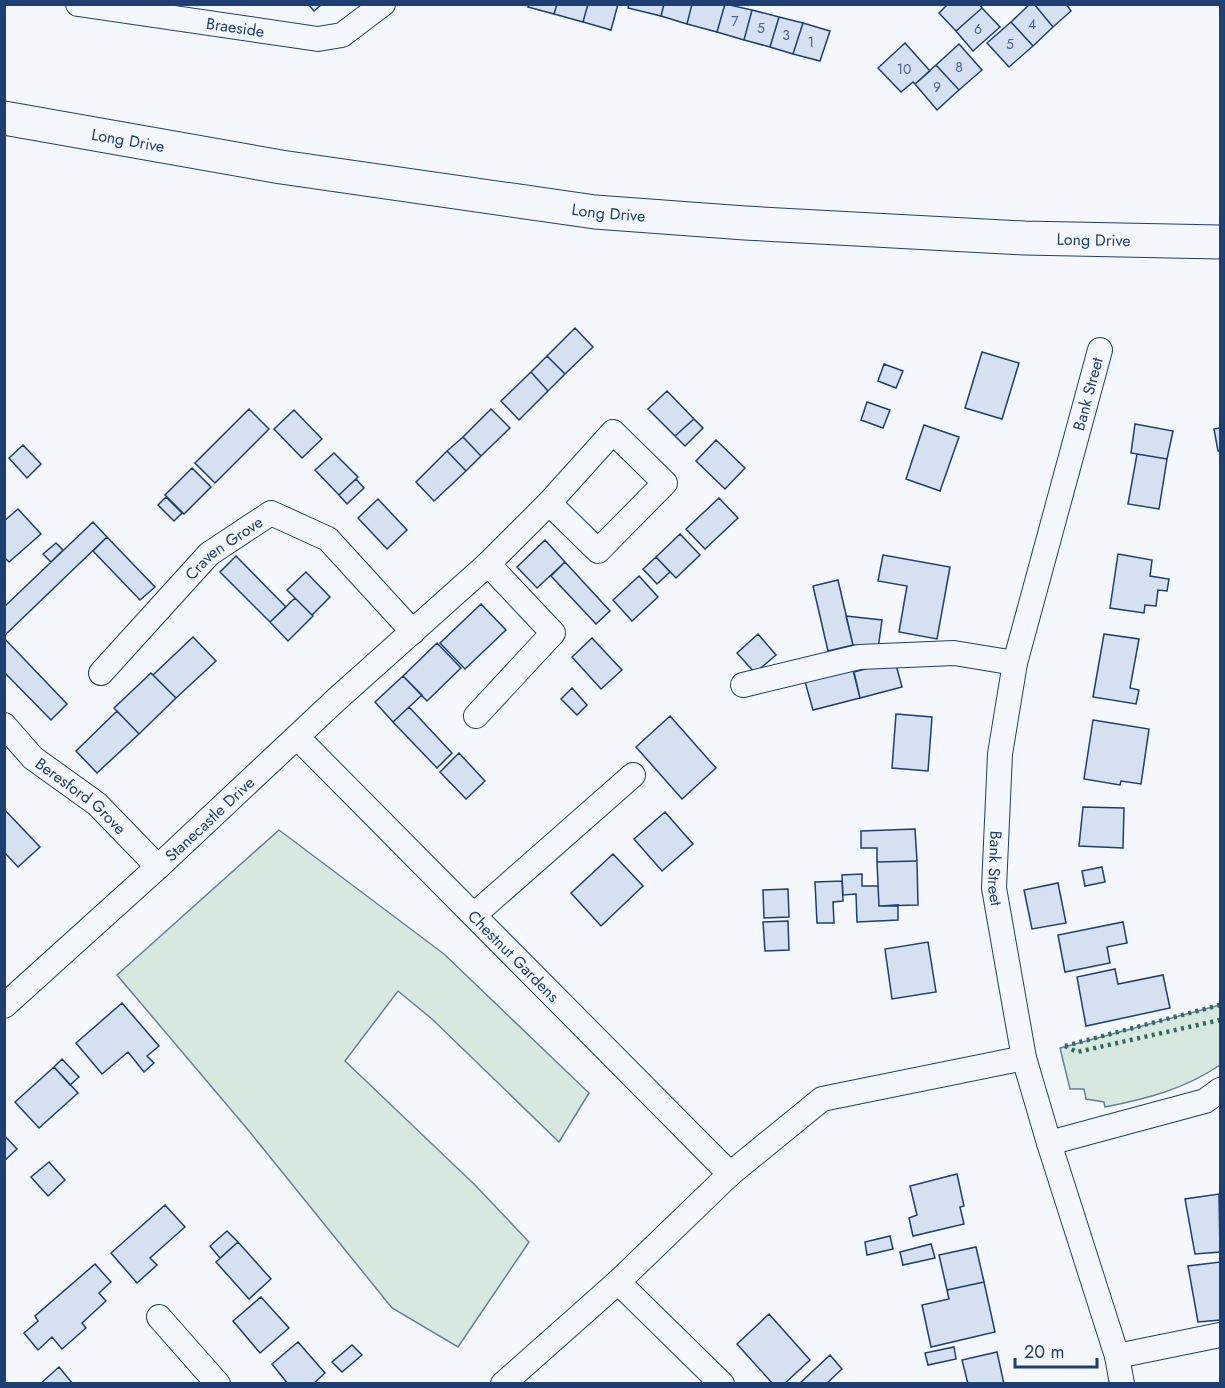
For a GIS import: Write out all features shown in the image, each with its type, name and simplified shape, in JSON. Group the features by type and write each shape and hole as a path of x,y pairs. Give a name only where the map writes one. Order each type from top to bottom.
{"main road":[{"name":"Long Drive","path":"4,118 281,167 595,212 745,223 1024,238 1221,242"}],"street":[{"name":"Braeside","path":"78,4 318,39 342,34 382,4"},
{"name":"Bank Street","path":"1100,350 1015,663 1000,754 994,888 1024,1058 1116,1356 1122,1383"},
{"name":"Stanecastle Drive","path":"4,1006 488,564 549,503 613,432 665,483 598,551 549,503"},
{"name":"Craven Grove","path":"101,673 209,554 272,513 328,539 412,632"},
{"path":"476,716 553,633 488,564"},
{"path":"742,685 859,657 954,653 1015,663"},
{"name":"Beresford Grove","path":"4,725 33,758 97,804 158,867"},
{"name":"Chestnut Gardens","path":"297,738 730,1174"},
{"path":"474,915 633,775"},
{"path":"503,1383 618,1282 730,1174 822,1100 1024,1058"},
{"path":"1049,1143 1205,1101 1221,1090"},
{"path":"618,1282 722,1383"},
{"path":"159,1317 218,1383"},
{"path":"1116,1356 1221,1335"}],"shaded area":[{"path":"279,830 444,954 589,1093 559,1142 432,1019 398,991 345,1061 475,1185 529,1242 458,1347 392,1308 249,1131 117,975"},
{"path":"1220,1005 1220,1065 1193,1081 1165,1092 1105,1107 1104,1102 1086,1099 1084,1089 1070,1089 1060,1048"}],"building":[{"path":"308,4 322,4 314,11"},
{"path":"529,4 557,4 554,14 528,7"},
{"path":"557,4 588,4 583,22 554,14"},
{"path":"588,4 618,4 611,30 583,22"},
{"path":"629,4 664,4 661,16 628,8"},
{"path":"664,4 692,4 687,24 661,16"},
{"path":"692,4 725,4 717,32 687,24"},
{"path":"725,4 752,10 744,40 717,32"},
{"path":"948,4 979,4 982,8 956,31 939,13"},
{"path":"1030,4 1034,4 1053,27 1033,46 1011,22"},
{"path":"1034,4 1066,4 1071,11 1053,27"},
{"path":"982,8 1000,27 973,51 956,31"},
{"path":"752,10 779,17 770,47 744,40"},
{"path":"779,17 803,23 793,54 770,47"},
{"path":"1011,22 1033,46 1009,67 987,43"},
{"path":"803,23 830,31 820,61 793,54"},
{"path":"905,43 930,71 901,92 878,68"},
{"path":"959,44 982,70 959,90 936,65"},
{"path":"936,65 959,90 937,110 915,84"},
{"path":"575,328 593,347 565,374 547,356"},
{"path":"982,352 1019,363 1002,419 965,408"},
{"path":"547,356 565,374 548,391 531,372"},
{"path":"884,364 903,371 896,388 878,381"},
{"path":"531,372 548,391 519,420 501,401"},
{"path":"667,391 694,419 675,436 648,409"},
{"path":"867,402 890,410 883,428 861,420"},
{"path":"249,409 269,429 215,483 195,463"},
{"path":"491,409 510,428 481,456 463,437"},
{"path":"294,410 322,439 302,458 274,429"},
{"path":"694,419 703,428 685,446 675,436"},
{"path":"1135,424 1173,431 1167,459 1131,453"},
{"path":"924,425 959,437 940,491 906,479"},
{"path":"1220,428 1220,451 1218,451 1214,429"},
{"path":"463,437 481,456 466,471 447,451"},
{"path":"716,440 745,468 725,489 696,461"},
{"path":"23,445 41,464 27,478 9,458"},
{"path":"447,451 466,471 434,501 416,482"},
{"path":"334,453 358,477 339,495 315,470"},
{"path":"1137,454 1167,459 1159,509 1128,504"},
{"path":"192,468 211,487 184,514 165,495"},
{"path":"356,479 364,488 347,504 339,495"},
{"path":"166,497 182,513 174,521 158,505"},
{"path":"719,498 738,518 705,549 686,529"},
{"path":"378,499 407,530 387,549 358,518"},
{"path":"18,509 41,534 9,562 4,557 4,521"},
{"path":"93,522 107,537 4,636 4,607"},
{"path":"680,534 700,555 676,578 656,557"},
{"path":"107,537 155,587 140,600 93,551"},
{"path":"545,540 565,562 537,588 517,567"},
{"path":"56,543 63,550 51,562 43,554"},
{"path":"1118,554 1152,560 1150,576 1169,579 1167,591 1158,590 1156,606 1145,605 1144,613 1110,608"},
{"path":"883,555 950,567 937,639 899,632 907,586 878,581"},
{"path":"236,556 286,607 270,622 220,572"},
{"path":"656,557 670,572 657,584 643,569"},
{"path":"565,562 610,611 596,624 551,576"},
{"path":"306,572 330,597 312,615 287,590"},
{"path":"639,576 658,597 632,621 613,600"},
{"path":"838,580 853,645 828,651 813,586"},
{"path":"295,598 313,616 288,641 270,622"},
{"path":"481,604 506,630 465,669 440,643"},
{"path":"846,616 882,620 878,649 853,645"},
{"path":"758,634 776,655 755,673 737,653"},
{"path":"1104,634 1139,639 1130,688 1139,690 1136,704 1093,697"},
{"path":"193,637 216,661 176,698 153,675"},
{"path":"4,638 67,704 51,720 4,672"},
{"path":"592,638 622,670 601,689 572,657"},
{"path":"437,643 461,668 427,701 403,676"},
{"path":"895,661 902,687 860,698 854,672"},
{"path":"852,666 860,698 813,710 804,678"},
{"path":"151,673 176,698 139,734 114,708"},
{"path":"403,676 422,695 393,722 375,702"},
{"path":"572,688 587,705 577,715 561,699"},
{"path":"409,707 452,753 437,768 393,722"},
{"path":"117,711 139,734 97,773 76,751"},
{"path":"896,714 932,717 928,771 892,768"},
{"path":"670,716 716,768 682,799 636,747"},
{"path":"1093,720 1149,729 1141,784 1121,781 1120,785 1084,779"},
{"path":"459,753 485,781 466,799 440,772"},
{"path":"1083,807 1124,808 1123,848 1079,846"},
{"path":"4,809 40,847 18,867 4,852"},
{"path":"665,812 693,844 662,871 634,839"},
{"path":"915,829 917,861 877,862 877,848 861,848 861,831"},
{"path":"613,854 643,886 601,926 571,893"},
{"path":"917,861 918,905 879,906 877,862"},
{"path":"1102,867 1105,882 1085,886 1082,871"},
{"path":"862,874 862,886 878,886 879,906 898,905 898,920 857,922 856,894 843,895 842,875"},
{"path":"842,881 843,901 833,902 834,923 817,923 815,882"},
{"path":"1058,883 1066,923 1032,929 1024,890"},
{"path":"788,889 789,917 764,918 763,890"},
{"path":"788,921 789,950 765,951 763,922"},
{"path":"1123,922 1127,943 1107,947 1110,963 1065,972 1058,935"},
{"path":"928,942 936,992 892,999 885,949"},
{"path":"1115,969 1118,984 1163,975 1170,1008 1086,1026 1077,977"},
{"path":"122,1003 159,1046 147,1056 154,1063 144,1072 128,1052 102,1074 76,1043"},
{"path":"62,1059 79,1077 70,1085 54,1067"},
{"path":"54,1067 78,1093 39,1128 15,1102"},
{"path":"4,1135 17,1149 4,1161"},
{"path":"49,1162 65,1180 48,1196 31,1177"},
{"path":"957,1174 964,1206 960,1207 964,1224 913,1236 909,1218 917,1215 910,1186"},
{"path":"1219,1194 1220,1252 1195,1254 1185,1199"},
{"path":"165,1205 185,1227 150,1258 157,1265 137,1283 111,1253"},
{"path":"227,1231 238,1242 220,1258 210,1246"},
{"path":"890,1236 893,1249 867,1255 865,1242"},
{"path":"238,1242 271,1279 249,1299 216,1262"},
{"path":"931,1244 935,1258 903,1265 900,1252"},
{"path":"976,1247 984,1282 947,1290 939,1255"},
{"path":"1220,1262 1220,1320 1198,1322 1188,1266"},
{"path":"95,1264 111,1282 99,1293 106,1301 82,1323 86,1328 62,1349 52,1337 38,1350 24,1333 38,1321 35,1316"},
{"path":"984,1282 995,1332 931,1347 922,1305 949,1299 947,1290"},
{"path":"261,1297 289,1328 260,1353 233,1321"},
{"path":"769,1314 810,1360 784,1384 773,1384 737,1344"},
{"path":"298,1342 325,1373 313,1384 288,1384 272,1364"},
{"path":"352,1345 362,1355 342,1372 332,1362"},
{"path":"954,1347 956,1359 928,1365 925,1353"},
{"path":"997,1352 1004,1384 968,1384 962,1360"},
{"path":"830,1355 842,1369 826,1384 799,1384"},
{"path":"59,1367 73,1384 40,1384"}],"hedge":[{"path":"1065,1046 1220,1005"},
{"path":"1065,1046 1077,1052 1220,1020"}]}
